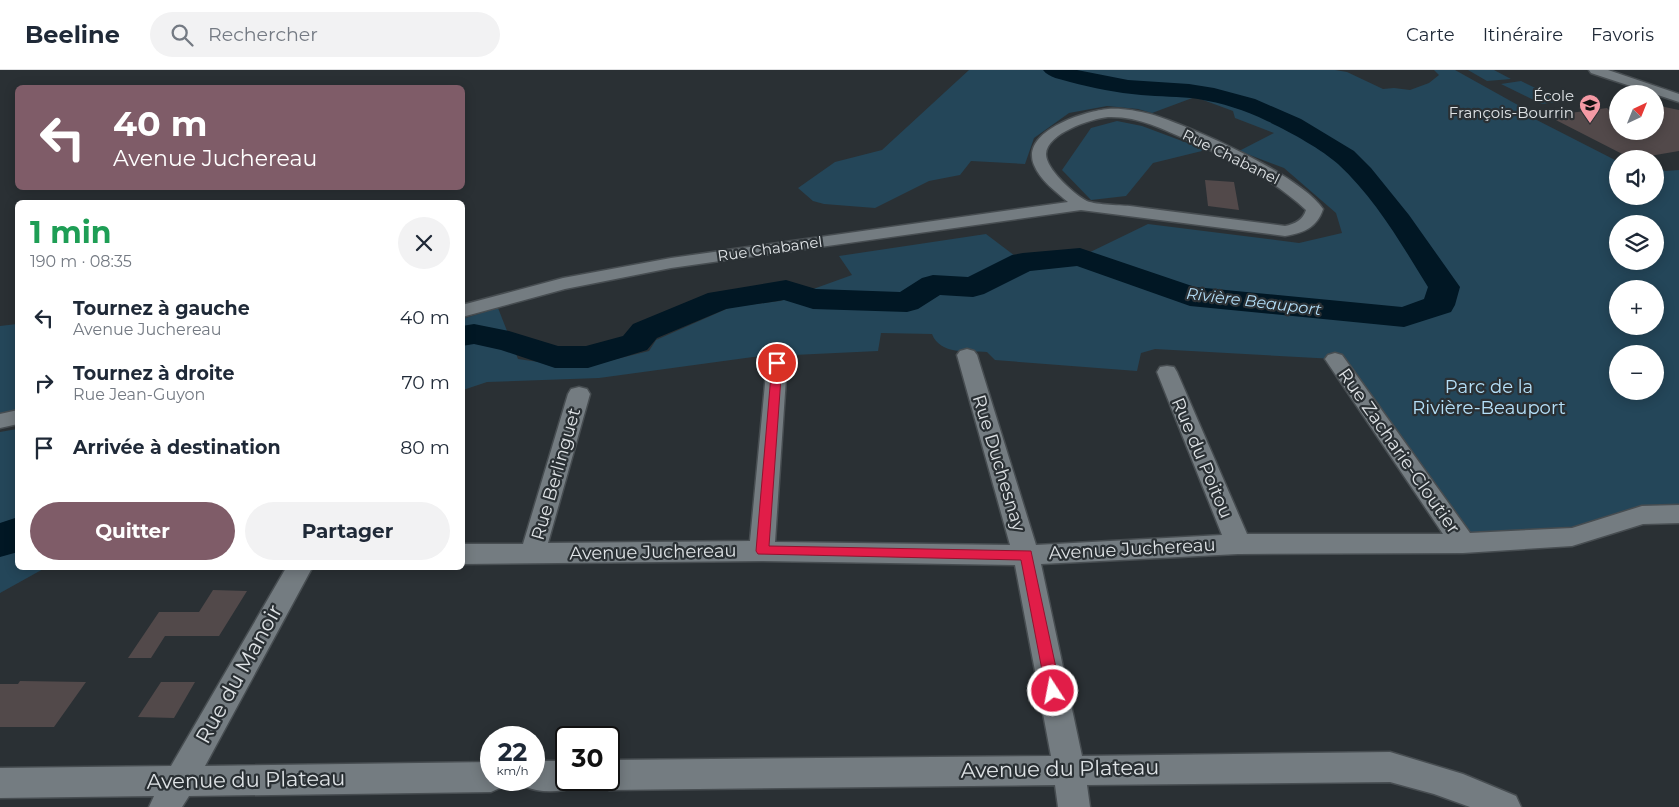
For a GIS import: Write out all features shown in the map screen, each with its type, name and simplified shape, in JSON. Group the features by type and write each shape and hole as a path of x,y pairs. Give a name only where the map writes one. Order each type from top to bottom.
{"street":[{"path":"1595,70 1679,98"},
{"name":"Rue Chabanel","path":"465,310 563,284 671,264 1081,205 1285,231 1299,229 1306,224 1312,218 1315,209 1305,199 1269,173 1162,124 1136,115 1117,113 1099,114 1079,120 1060,129 1042,142 1041,164 1051,177 1081,205"},
{"name":"Rue Duchesnay","path":"967,355 1026,555 1069,769 1074,807"},
{"name":"Rue Zacharie-Cloutier","path":"1335,358 1463,543"},
{"path":"762,551 777,363"},
{"name":"Rue du Poitou","path":"1167,372 1238,544"},
{"name":"Rue Berlinguet","path":"533,553 579,394"},
{"path":"0,421 15,418"},
{"name":"Avenue Juchereau","path":"465,554 762,551 1026,555 1238,544 1463,543 1572,537 1642,515 1679,514"},
{"name":"Rue du Manoir","path":"172,794 297,570"},
{"name":"Avenue du Plateau","path":"620,775 1390,767 1437,778 1505,807"},
{"name":"Avenue du Plateau","path":"0,783 172,794 480,778"}],"green space":[{"name":"Parc de la Rivière-Beauport","path":"969,70 1335,70 1347,72 1383,89 1410,90 1429,83 1439,75 1434,70 1455,70 1525,109 1525,114 1609,157 1609,205 1664,205 1664,170 1679,170 1679,514 1572,537 1463,543 1335,359 1155,349 1141,353 1137,371 995,360 987,352 948,349 941,346 932,334 881,333 878,351 753,357 599,378 487,382 465,389 465,318 498,308 518,359 580,368 649,351 656,340 731,307 780,301 852,275 839,256 986,234 1023,262 1080,257 1148,224 1299,243 1342,233 1336,213 1284,168 1239,151 1274,133 1235,118 1233,111 1195,97 1152,113 1138,109 1107,106 1069,113 1034,138 1025,164 971,161 960,175 929,181 875,208 824,204 813,201 798,188 835,162 882,150"},
{"path":"1468,70 1494,70 1511,79 1487,81"},
{"path":"1521,81 1562,101 1542,104 1501,84"},
{"path":"1117,121 1142,126 1206,150 1153,163 1126,196 1091,200 1062,170 1091,128"},
{"path":"15,324 15,415 0,418 0,326"},
{"path":"15,429 15,570 41,570 0,593 0,432"}],"building":[{"path":"1664,107 1679,110 1679,151 1664,154 1664,150 1614,150 1548,116 1607,108 1609,110 1609,140 1664,140"},
{"path":"1205,180 1234,182 1239,210 1208,206"},
{"path":"213,590 247,591 219,636 165,636 151,658 128,658 159,612 199,612"},
{"path":"20,681 86,682 54,727 0,727 0,684 18,684"},
{"path":"161,682 195,682 174,718 138,717"}],"waterway":[{"name":"Rivière Beauport","path":"465,336 474,334 509,341 555,357 588,357 635,343 645,331 719,300 786,290 813,299 907,302 933,285 973,287 1023,262 1080,257 1190,296 1404,317 1439,305 1444,287 1387,205 1348,159 1307,132 1277,116 1231,99 1189,91 1146,89 1118,85 1085,79 1054,70"},
{"name":"Rivière Beauport","path":"0,541 15,534"}],"place":[{"name":"École François-Bourrin","path":"1590,124"}],"route":[{"path":"777,363 762,551 1026,555 1053,691"}]}
